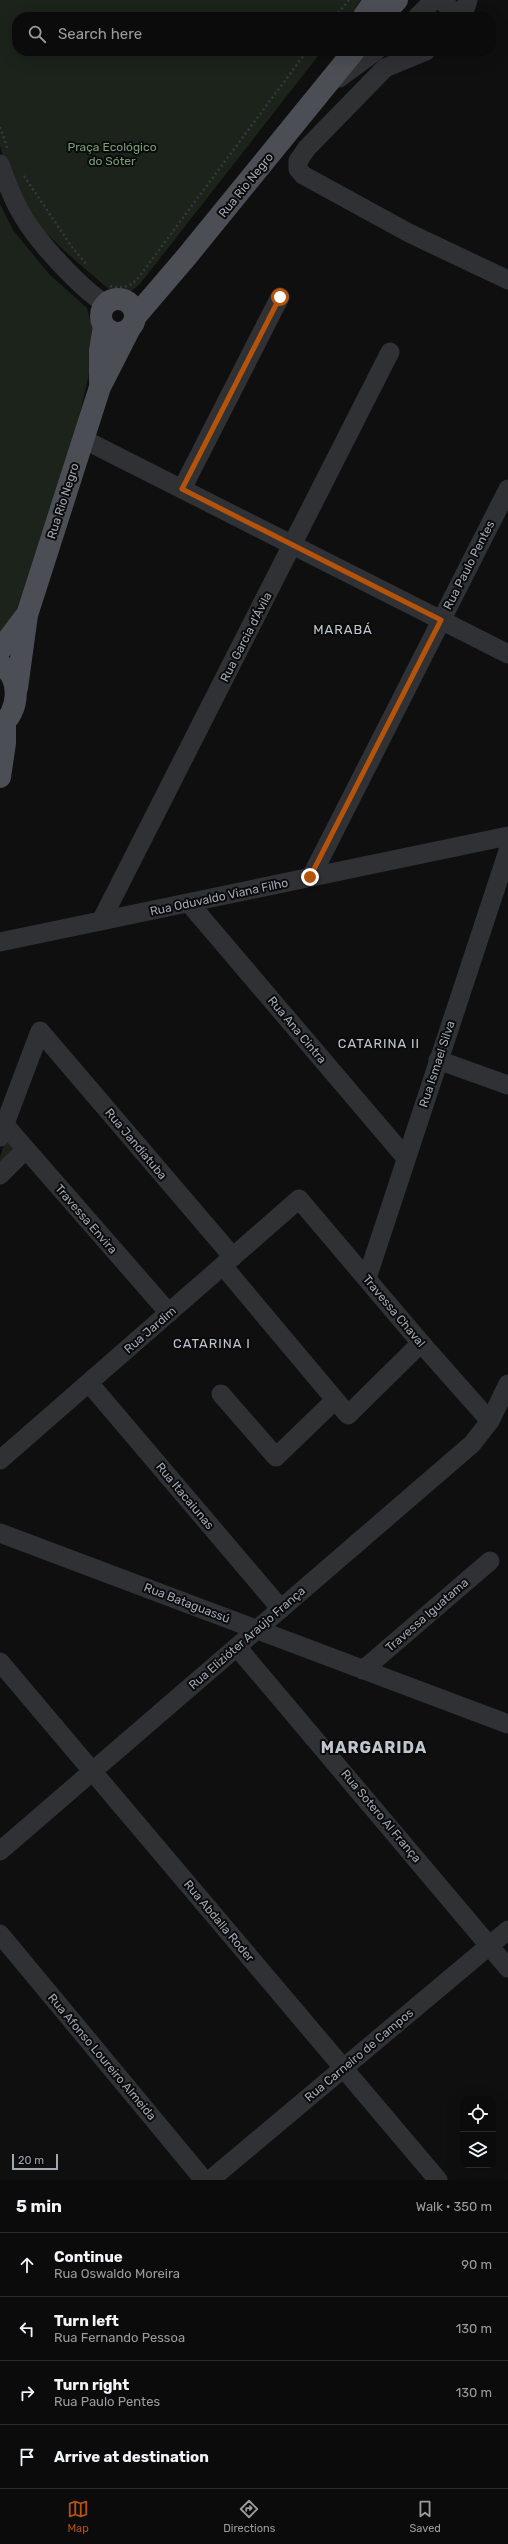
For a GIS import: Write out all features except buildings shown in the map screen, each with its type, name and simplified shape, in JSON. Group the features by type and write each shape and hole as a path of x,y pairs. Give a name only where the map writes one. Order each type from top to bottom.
{"main road":[{"path":"367,12 375,0"},
{"path":"386,12 397,0"},
{"name":"Rua Rio Negro","path":"2,724 15,707 16,688 27,615 100,387 131,315 332,56"},
{"name":"Rua Rio Negro","path":"131,315 188,255 350,56"},
{"path":"104,326 114,332 125,331 131,315 116,299 106,294"},
{"name":"Rua Rio Negro","path":"100,387 100,351 104,326 101,314 106,294"},
{"name":"Rua Rio Negro","path":"0,650 27,615"},
{"path":"0,665 5,667 16,688"},
{"path":"0,777 5,743 2,724"}],"street":[{"path":"422,12 434,0"},
{"path":"440,0 456,12 465,9 468,0"},
{"path":"321,93 369,56"},
{"path":"414,56 385,68 307,148 298,161 298,169 303,175 409,233 508,280"},
{"path":"5,160 10,192 24,219 84,287 106,294"},
{"path":"182,489 280,297"},
{"name":"Rua Garcia d'Ávila","path":"101,921 390,352"},
{"path":"83,439 508,654"},
{"name":"Rua Paulo Pentes","path":"310,877 508,489"},
{"name":"Rua Oduvaldo Viana Filho","path":"0,942 508,836"},
{"name":"Rua Ismael Silva","path":"367,1278 508,851"},
{"name":"Rua Ana Cintra","path":"189,903 406,1158"},
{"name":"Rua Jandiatuba","path":"2,1131 40,1030 228,1261 334,1401 348,1415 421,1344"},
{"path":"438,1060 508,1085"},
{"name":"Travessa Envira","path":"2,1131 25,1150 169,1313"},
{"path":"0,1175 25,1150"},
{"name":"Rua Jardim","path":"0,1460 299,1200"},
{"name":"Travessa Chaval","path":"299,1200 367,1278 421,1344 490,1421"},
{"name":"Rua Itacaiunas","path":"89,1383 281,1609"},
{"name":"Rua Elizióter Araújo França","path":"0,1851 472,1444 490,1421 508,1384"},
{"path":"221,1394 276,1457 334,1401"},
{"name":"Rua Bataguassú","path":"0,1533 508,1724"},
{"name":"Travessa Iguatama","path":"364,1670 490,1561"},
{"name":"Rua Sotero Al França","path":"237,1647 508,1968"},
{"name":"Rua Abdalla Roder","path":"0,1662 438,2180"},
{"name":"Rua Carneiro de Campos","path":"210,2180 508,1930"},
{"name":"Rua Afonso Loureiro Almeida","path":"0,1934 204,2180"}],"path":[{"path":"339,12 349,0"},
{"path":"106,294 131,286 140,277 303,56"},
{"path":"0,127 5,160"},
{"path":"22,174 72,247 91,269"}],"green space":[{"name":"Praça Ecológico do Sóter","path":"0,0 361,0 353,12 12,12 12,56 318,56 140,284 128,294 114,292 105,286 69,255 29,217 14,191 0,146"},
{"path":"0,204 13,230 49,274 87,308 92,327 93,356 72,449 17,623 0,639"},
{"path":"7,1135 17,1147 0,1166 0,1157"}],"district":[{"name":"MARABÁ","path":"343,629"},
{"name":"CATARINA II","path":"379,1043"},
{"name":"CATARINA I","path":"212,1343"},
{"name":"MARGARIDA","path":"374,1747"}],"route":[{"path":"280,297 182,489 441,620 310,877"}]}
